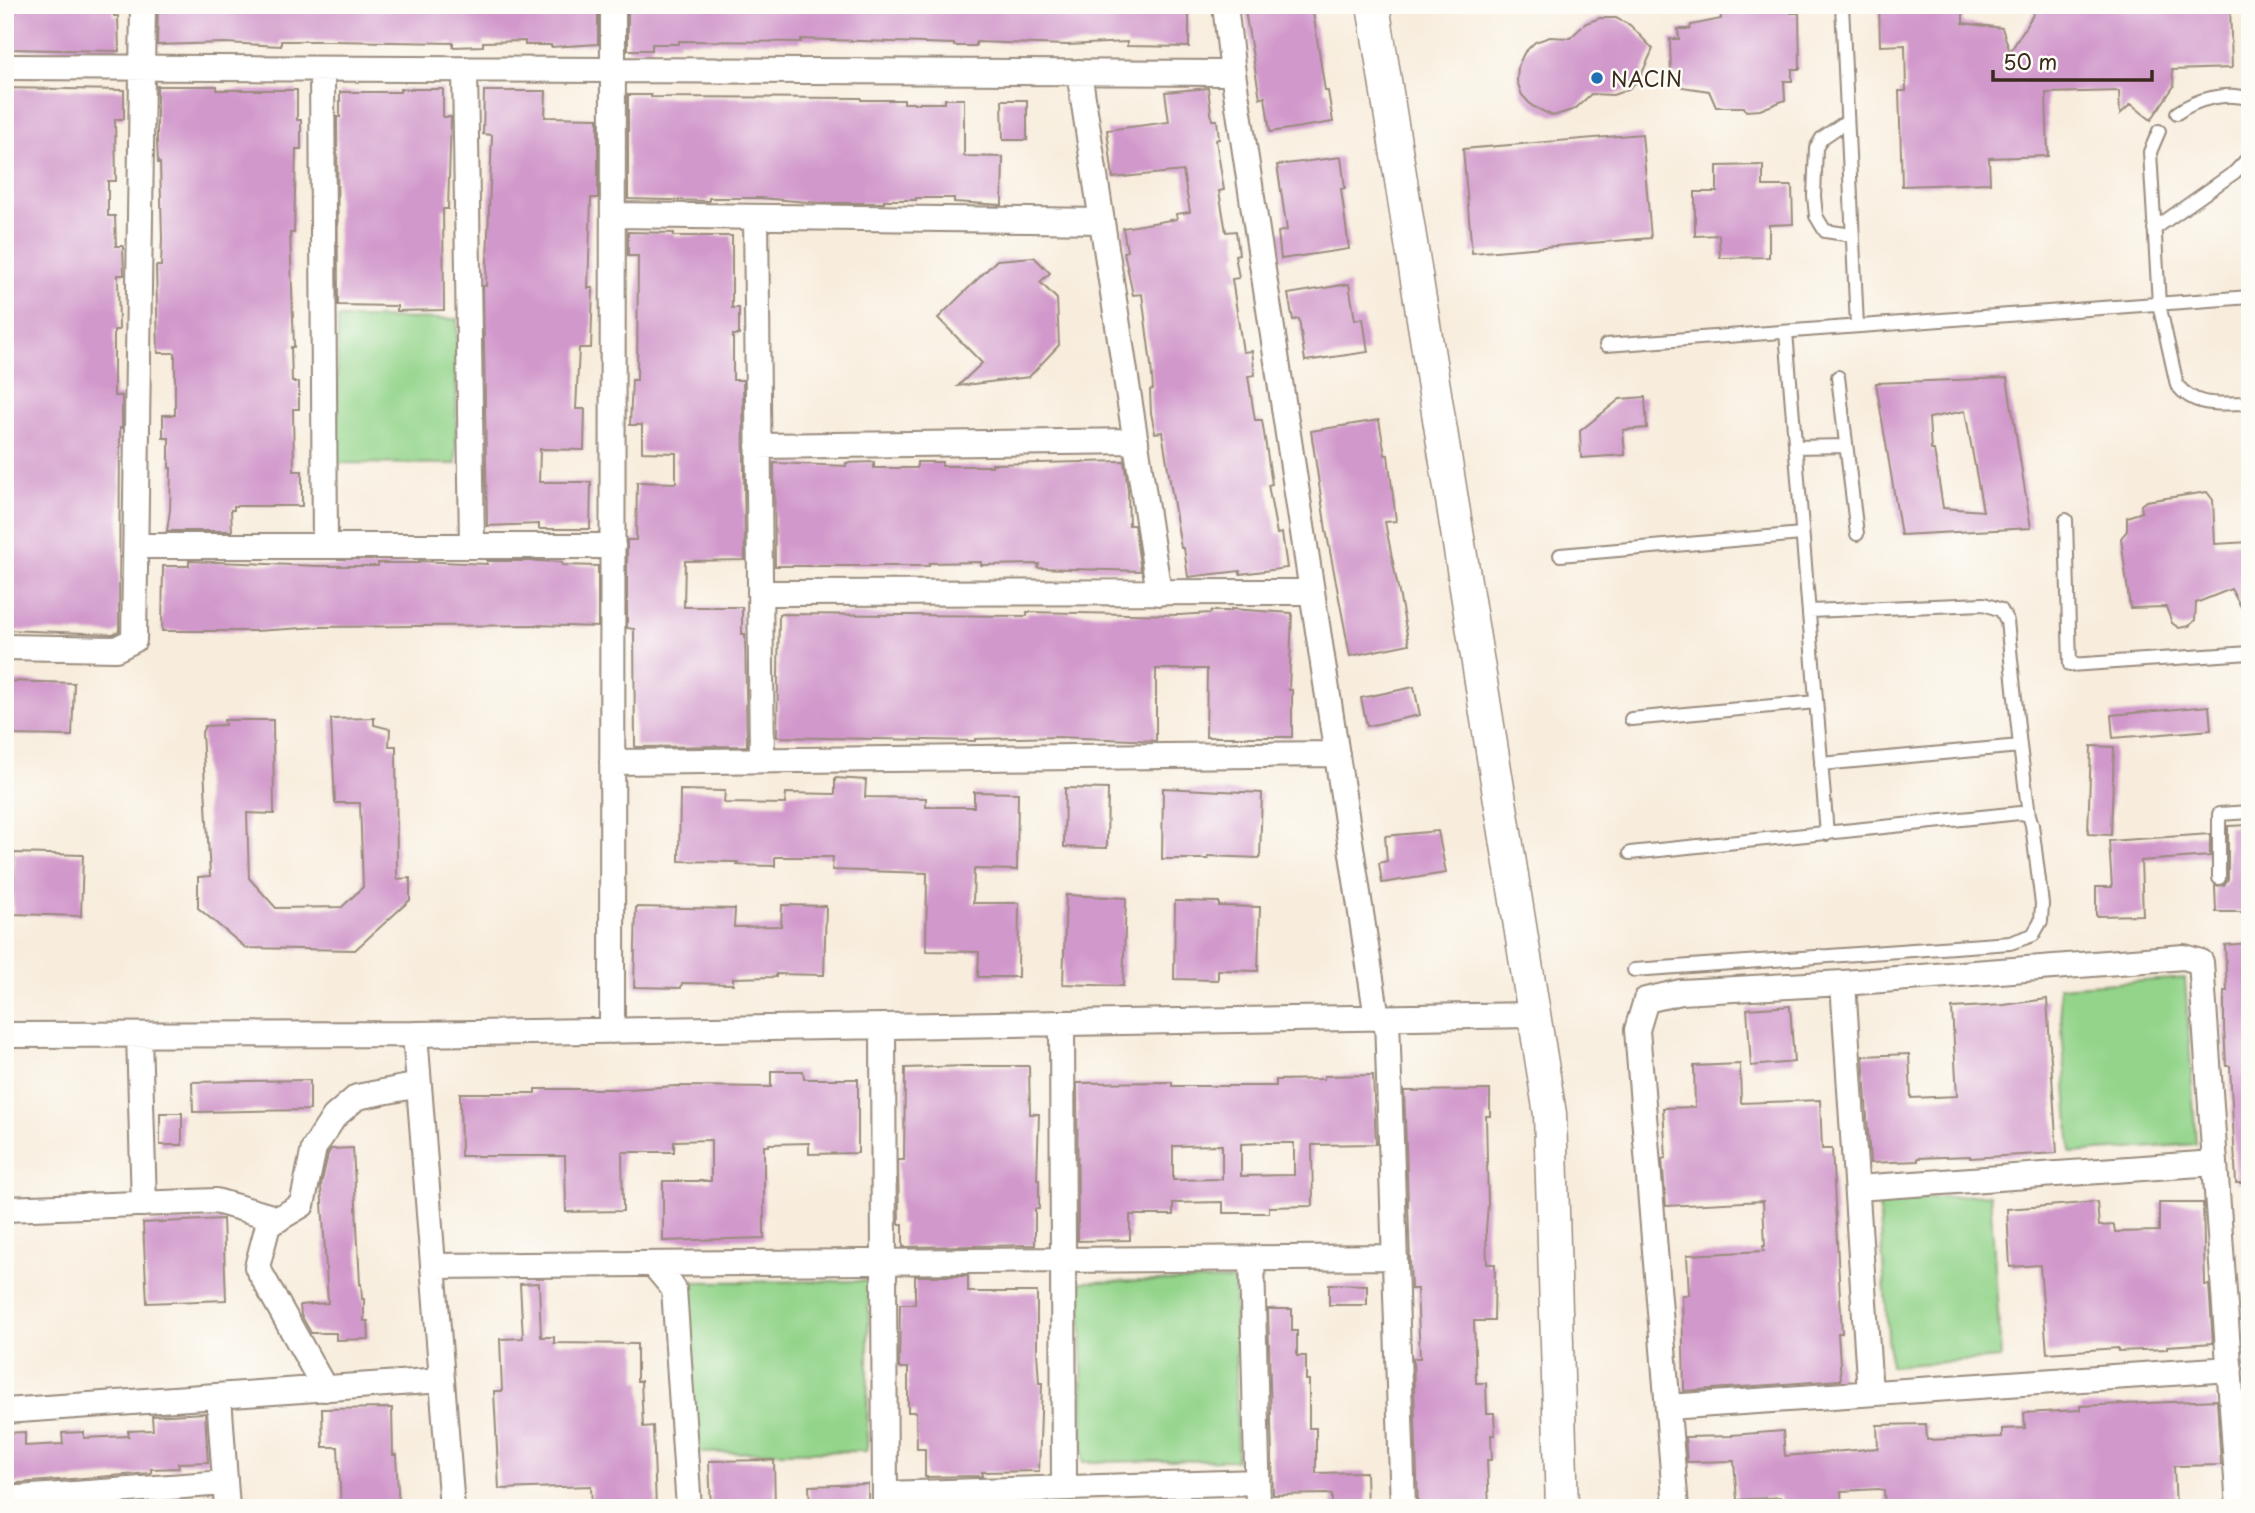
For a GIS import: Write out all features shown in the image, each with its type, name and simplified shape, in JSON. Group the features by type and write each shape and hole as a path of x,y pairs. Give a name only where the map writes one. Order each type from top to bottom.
{"street":[{"path":"5,647 116,649 134,640 143,5"},
{"path":"612,1031 613,5"},
{"path":"1225,5 1233,73 1337,754 1382,1018 1395,1257 1403,1508"},
{"path":"1373,5 1549,1114 1562,1508"},
{"path":"5,67 1233,73"},
{"path":"322,69 325,546"},
{"path":"465,69 472,546"},
{"path":"1079,72 1159,593"},
{"path":"613,215 1102,221"},
{"path":"756,216 762,760"},
{"path":"758,446 1136,441"},
{"path":"136,546 613,546"},
{"path":"760,593 1312,592"},
{"path":"612,762 1337,754"},
{"path":"1676,1508 1637,1030 1646,1000 1681,992 1843,983 2184,957 2201,962 2239,1508"},
{"path":"1843,983 1870,1393"},
{"path":"5,1035 415,1034 1534,1015"},
{"path":"1062,1023 1064,1488"},
{"path":"883,1026 886,1501 1064,1488 1257,1482"},
{"path":"415,1034 452,1508"},
{"path":"139,1035 144,1204"},
{"path":"325,1389 257,1267 268,1225 302,1205 314,1148 334,1117 357,1097 419,1084"},
{"path":"1857,1188 2216,1163"},
{"path":"5,1209 216,1201 279,1219"},
{"path":"433,1266 1395,1257"},
{"path":"1252,1259 1258,1508"},
{"path":"653,1264 674,1289 689,1508"},
{"path":"1668,1407 2230,1369"},
{"path":"5,1411 442,1380"},
{"path":"219,1397 227,1508"},
{"path":"5,1499 225,1483"}],"lane":[{"path":"1842,5 1857,326"},
{"path":"2177,113 2198,101 2236,96 2250,99"},
{"path":"1847,121 1822,138 1816,148 1814,196 1816,216 1825,231 1852,235"},
{"path":"2159,131 2150,152 2159,304 2177,385 2184,394 2200,403 2250,403"},
{"path":"2154,229 2235,172 2250,156"},
{"path":"1606,345 2250,298"},
{"path":"1786,331 1827,834"},
{"path":"1838,377 1857,534"},
{"path":"1795,447 1846,446"},
{"path":"2066,520 2070,664 2250,653"},
{"path":"1560,555 1802,534"},
{"path":"1634,970 2010,943 2033,935 2041,921 2042,904 2020,746 2007,621 2001,610 1984,604 1808,611"},
{"path":"1631,719 1816,702"},
{"path":"1821,764 2020,746"},
{"path":"2219,877 2219,814 2250,812"},
{"path":"1630,853 2020,813 2029,815"}],"green space":[{"path":"338,318 457,319 456,464 337,463"},
{"path":"2185,978 2196,1144 2071,1153 2059,987"},
{"path":"1990,1194 2001,1358 1890,1366 1879,1201"},
{"path":"1235,1280 1237,1460 1083,1462 1081,1282"},
{"path":"869,1281 867,1451 690,1453 673,1282"}],"building":[{"path":"5,5 114,5 114,16 118,16 119,51 5,49"},
{"path":"158,5 598,5 598,44 551,47 525,45 525,41 483,42 483,46 453,47 453,43 281,41 281,46 225,43 157,45"},
{"path":"628,5 1189,5 1189,47 1127,46 1127,42 1067,45 976,42 976,46 954,46 801,39 801,42 679,41 679,44 652,44 652,50 628,50"},
{"path":"1244,5 1312,5 1325,91 1328,91 1333,122 1270,132 1265,97 1260,98"},
{"path":"1720,5 1777,5 1787,8 1791,13 1799,13 1800,69 1792,69 1792,81 1784,81 1785,100 1760,110 1716,107 1709,91 1682,87 1681,75 1671,75 1670,39 1679,39 1678,29 1690,29 1691,25 1721,19"},
{"path":"1879,5 1963,5 1963,23 2002,28 2010,52 2039,5 2230,5 2232,68 2172,70 2174,86 2151,120 2131,104 2120,114 2119,91 2046,93 2048,156 1989,158 1990,183 1902,186 1899,91 1906,91 1905,45 1880,46"},
{"path":"1600,18 1616,18 1630,25 1653,49 1639,80 1627,90 1613,95 1591,94 1575,109 1553,116 1532,106 1522,95 1517,81 1518,66 1524,53 1535,42 1550,37 1570,38 1586,23"},
{"path":"157,86 217,86 217,90 297,90 301,149 296,149 294,233 290,233 294,347 291,347 292,382 299,382 299,409 293,409 294,471 302,471 302,506 234,506 234,510 231,510 232,531 167,531 171,468 169,438 163,438 163,415 175,415 175,353 158,353 156,266 161,266 162,238"},
{"path":"5,88 124,90 124,119 115,119 116,181 108,181 108,216 115,216 116,246 123,246 124,275 118,275 119,330 114,330 114,396 122,396 122,428 119,631 113,634 5,630"},
{"path":"1208,88 1212,120 1217,120 1219,139 1216,140 1224,190 1219,191 1226,232 1236,231 1239,254 1235,255 1239,278 1232,279 1243,352 1252,351 1255,375 1248,376 1255,420 1262,420 1272,484 1268,485 1277,534 1282,533 1287,568 1188,577 1162,432 1155,433 1151,413 1150,390 1153,389 1142,294 1133,295 1124,252 1127,251 1123,228 1177,219 1176,214 1190,212 1183,171 1113,178 1107,130 1169,122 1165,92"},
{"path":"400,89 443,89 443,117 451,117 448,209 443,209 444,310 397,311 397,306 338,305 337,117 340,117 340,92 400,92"},
{"path":"484,91 546,91 545,117 598,118 598,198 591,198 588,288 593,288 591,348 579,348 576,409 585,409 584,450 540,449 539,482 591,482 590,529 539,529 539,524 487,526 483,286 486,286 492,135 483,134"},
{"path":"628,95 861,98 904,100 904,103 945,103 945,99 964,99 964,156 1003,157 1002,205 954,202 954,198 884,200 884,203 820,203 760,198 709,198 709,201 628,199"},
{"path":"1002,100 1027,100 1027,140 1003,140"},
{"path":"1642,134 1651,238 1472,253 1463,149"},
{"path":"1341,157 1345,188 1341,189 1349,249 1281,259 1278,232 1287,230 1277,165"},
{"path":"1763,165 1763,186 1792,186 1793,224 1769,225 1769,257 1720,258 1719,235 1695,236 1695,192 1717,192 1717,166"},
{"path":"628,232 674,233 674,236 732,236 732,308 739,308 739,335 733,335 733,380 743,380 745,560 685,561 684,607 742,607 747,746 635,747 634,629 627,628 627,540 636,540 637,482 676,483 676,453 642,452 642,425 630,425 632,380 637,380 638,256 628,256"},
{"path":"1034,257 1050,273 1040,282 1057,299 1059,345 1029,377 958,386 982,363 938,318 997,260"},
{"path":"1349,284 1355,320 1363,318 1368,352 1305,361 1299,319 1293,320 1288,294"},
{"path":"2007,378 2031,528 1901,535 1876,383","holes":["1965,411 1983,511 1943,508 1934,450 1931,450 1929,418"]},
{"path":"1645,397 1647,428 1623,430 1625,455 1581,458 1580,431 1620,399"},
{"path":"1379,420 1385,455 1388,455 1396,521 1385,522 1409,644 1350,656 1326,530 1311,431"},
{"path":"1124,461 1129,525 1134,525 1141,571 1038,568 1039,564 981,565 981,562 929,563 929,566 775,566 774,463 846,466 846,463 874,462 874,468 917,468 917,462 942,462 942,466 992,466"},
{"path":"2207,492 2213,500 2215,544 2250,542 2250,623 2231,589 2196,603 2195,620 2189,626 2179,628 2172,623 2166,607 2130,608 2121,538 2127,531 2127,517 2142,512 2141,505 2146,501"},
{"path":"189,561 378,566 378,563 419,561 487,564 487,561 538,561 598,566 598,627 417,626 162,631 163,566 189,566"},
{"path":"1231,609 1292,613 1289,690 1292,690 1292,737 1206,737 1207,669 1156,669 1156,741 1058,737 975,741 777,737 779,614 1027,616 1027,612 1179,615"},
{"path":"5,681 74,683 72,736 5,735"},
{"path":"1414,687 1420,715 1367,726 1361,698"},
{"path":"2209,706 2211,730 2113,738 2111,715"},
{"path":"374,718 374,725 390,729 389,746 396,746 397,879 410,878 410,900 355,950 246,948 198,908 198,877 210,876 202,732 205,726 225,725 224,720 273,720 274,814 247,813 249,878 276,908 342,907 363,887 360,803 335,803 331,719"},
{"path":"2091,746 2114,747 2111,835 2088,834"},
{"path":"835,778 866,780 865,797 926,798 926,807 974,807 974,792 1018,793 1017,870 974,869 973,903 1019,903 1018,977 978,977 979,952 926,951 927,873 832,870 833,857 775,857 775,866 679,861 680,790 725,791 724,803 785,804 786,793 835,794"},
{"path":"1065,788 1108,789 1107,848 1064,847"},
{"path":"1163,788 1262,793 1260,858 1208,856 1208,859 1162,859"},
{"path":"2250,825 2250,912 2216,912 2215,886 2224,885 2228,879 2228,826"},
{"path":"1438,831 1446,873 1382,883 1379,863 1387,861 1385,836"},
{"path":"2210,834 2210,856 2141,861 2143,915 2096,916 2096,887 2112,887 2109,841"},
{"path":"14,853 83,855 81,916 13,914"},
{"path":"1066,895 1126,898 1123,986 1063,984"},
{"path":"1175,901 1219,902 1219,906 1260,907 1258,971 1218,970 1218,980 1174,979"},
{"path":"782,905 826,906 824,975 776,974 776,977 733,978 733,984 682,983 681,988 634,987 636,907 735,909 734,927 781,926"},
{"path":"2250,943 2250,1183 2236,1183 2230,1066 2226,1066 2224,1027 2224,991 2227,991 2225,945"},
{"path":"2047,999 2057,1153 1918,1158 1918,1161 1870,1163 1863,1056 1909,1054 1911,1098 1957,1096 1952,1008"},
{"path":"1790,1006 1794,1062 1751,1066 1747,1009"},
{"path":"1740,1064 1741,1103 1820,1100 1822,1149 1832,1149 1842,1333 1838,1333 1841,1380 1684,1391 1682,1295 1689,1295 1687,1255 1764,1251 1763,1201 1666,1206 1662,1159 1666,1158 1663,1108 1695,1107 1694,1066"},
{"path":"1029,1066 1030,1114 1039,1114 1039,1209 1035,1209 1035,1245 903,1247 903,1224 899,1224 898,1160 904,1160 905,1068"},
{"path":"771,1071 803,1071 804,1079 858,1079 858,1153 809,1154 809,1143 764,1146 764,1238 663,1241 663,1181 711,1181 711,1140 674,1141 674,1152 622,1152 623,1211 566,1212 565,1156 461,1156 460,1093 535,1093 535,1089 676,1086 771,1087"},
{"path":"1373,1075 1376,1144 1312,1145 1313,1206 1269,1207 1269,1213 1223,1213 1223,1202 1173,1203 1173,1215 1130,1215 1130,1240 1078,1241 1077,1083 1172,1082 1172,1086 1276,1086 1276,1080 1324,1079 1324,1076","holes":["1294,1143 1294,1175 1241,1176 1241,1144","1222,1145 1222,1179 1173,1180 1173,1146"]},
{"path":"310,1080 310,1110 193,1112 192,1082"},
{"path":"1490,1090 1490,1116 1486,1116 1486,1231 1487,1264 1495,1264 1494,1321 1474,1321 1476,1383 1486,1383 1487,1413 1494,1413 1492,1460 1487,1460 1489,1508 1418,1508 1413,1358 1420,1358 1417,1289 1411,1289 1404,1091"},
{"path":"160,1113 182,1113 182,1145 160,1145"},
{"path":"353,1148 360,1284 369,1339 336,1340 336,1333 311,1333 301,1315 300,1305 328,1303 321,1185 331,1149"},
{"path":"2097,1202 2099,1226 2114,1225 2115,1232 2159,1231 2159,1203 2203,1203 2205,1285 2209,1285 2213,1343 2167,1346 2167,1349 2118,1351 2118,1348 2047,1353 2040,1265 2010,1267 2007,1209"},
{"path":"223,1219 226,1300 147,1303 143,1223"},
{"path":"915,1276 968,1276 968,1292 1037,1292 1037,1352 1039,1383 1042,1383 1039,1471 925,1477 925,1449 917,1449 916,1412 908,1412 908,1368 899,1368 900,1304 915,1304"},
{"path":"539,1283 541,1337 554,1337 554,1343 637,1344 637,1381 641,1381 643,1427 653,1426 656,1508 592,1508 591,1486 499,1489 494,1391 502,1391 500,1339 523,1338 520,1284"},
{"path":"1329,1284 1367,1285 1367,1305 1329,1305"},
{"path":"1268,1309 1292,1309 1292,1331 1297,1331 1297,1356 1306,1356 1309,1428 1316,1428 1316,1473 1366,1472 1367,1508 1332,1508 1332,1495 1327,1494 1273,1495"},
{"path":"2217,1400 2221,1465 2174,1466 2176,1508 1885,1508 1884,1490 1879,1489 1841,1491 1842,1508 1781,1508 1780,1497 1737,1500 1734,1461 1687,1462 1685,1437 1783,1431 1785,1456 1878,1448 1877,1425 1926,1424 1927,1440 2002,1437 2002,1429 2025,1428 2024,1413 2080,1410 2080,1406"},
{"path":"392,1408 393,1455 396,1455 399,1508 341,1508 338,1447 323,1447 322,1409"},
{"path":"205,1413 208,1462 178,1463 179,1468 151,1469 151,1473 5,1484 5,1433 25,1432 25,1446 63,1444 62,1433 84,1432 84,1438 129,1436 128,1431 153,1430 152,1416"},
{"path":"774,1460 775,1508 711,1508 709,1461"},
{"path":"868,1484 868,1508 810,1508 809,1486"}],"place":[{"name":"NACIN","path":"1597,78"}]}
